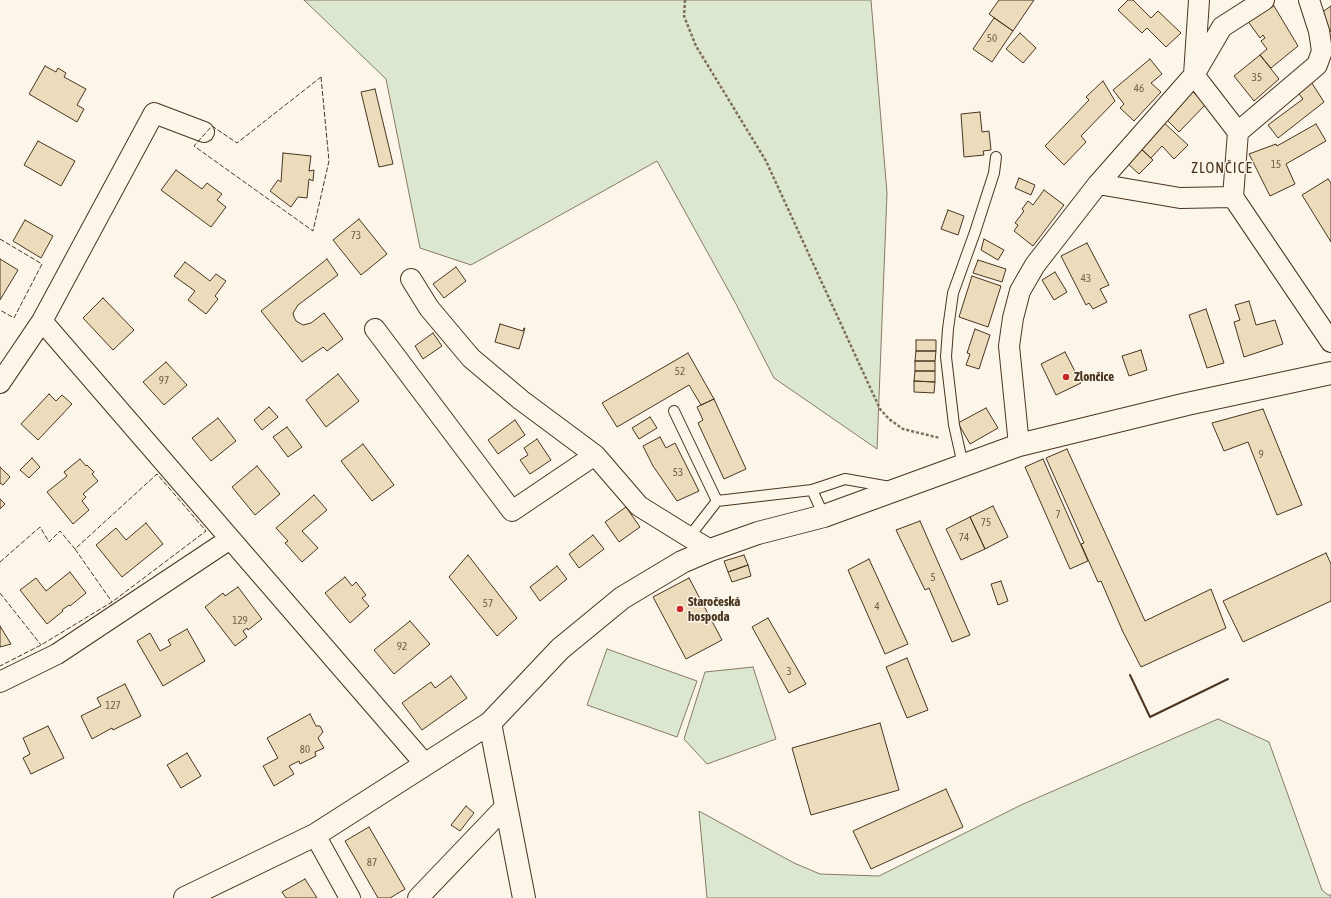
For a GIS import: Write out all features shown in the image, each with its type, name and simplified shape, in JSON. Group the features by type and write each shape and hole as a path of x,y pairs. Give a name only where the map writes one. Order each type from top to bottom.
{"street":[{"path":"1199,0 1194,75 1238,132 1233,197 1331,342"},
{"path":"1019,445 1008,346 1020,291 1035,266 1098,184 1194,75 1222,27 1264,0"},
{"path":"1238,132 1317,65 1322,51 1320,31 1309,0"},
{"path":"0,383 42,321 154,113 204,132"},
{"path":"1098,184 1180,198 1233,197"},
{"path":"411,279 429,308 471,358 521,400 595,455 639,506 710,550"},
{"path":"42,321 425,764"},
{"path":"375,329 512,511 595,455"},
{"path":"185,898 315,835 490,723 560,649 622,598 682,562 710,550 758,533 824,516 1019,445 1187,404 1331,373"},
{"path":"0,682 57,654 230,539"},
{"path":"490,723 524,898"},
{"path":"418,898 506,806"},
{"path":"315,835 350,898"}],"lane":[{"path":"963,465 954,425 946,357 948,329 953,293 976,232 994,173 996,157"},
{"path":"674,411 717,501"},
{"path":"689,537 717,501 812,490 845,479 898,489"},
{"path":"812,490 824,516"}],"path":[{"path":"685,0 684,16 696,46 766,161 880,409 889,419 903,429 958,442"}],"green space":[{"path":"304,0 871,0 887,193 877,449 774,378 736,304 657,161 471,265 420,248 386,79"},
{"path":"607,649 697,681 677,737 587,705"},
{"path":"753,667 776,739 707,764 684,739 705,672"},
{"path":"1218,719 1269,742 1322,890 1328,895 1331,895 1331,898 707,898 699,811 794,863 820,874 879,876 1021,805"}],"building":[{"path":"999,0 1034,0 1013,31 989,14"},
{"path":"1128,0 1133,0 1151,18 1158,11 1181,33 1166,47 1147,28 1142,33 1118,10"},
{"path":"1274,6 1298,46 1271,68 1260,55 1267,49 1261,41 1265,38 1263,35 1260,38 1247,20"},
{"path":"1331,6 1331,32 1318,15"},
{"path":"994,18 1013,31 992,62 973,49"},
{"path":"1020,33 1036,48 1023,63 1006,49"},
{"path":"1260,55 1279,79 1254,101 1234,76"},
{"path":"1150,59 1162,74 1151,83 1161,92 1134,121 1120,108 1124,104 1113,90"},
{"path":"45,66 56,72 58,68 66,73 64,77 86,89 77,105 84,109 77,122 29,94"},
{"path":"1308,77 1324,102 1278,138 1268,125 1303,99 1295,89"},
{"path":"1103,81 1115,101 1081,136 1086,142 1064,165 1045,146 1089,100 1086,97"},
{"path":"375,89 393,164 379,167 361,92"},
{"path":"1191,90 1206,104 1179,132 1165,118"},
{"path":"980,112 982,132 989,131 991,150 983,151 984,155 964,157 961,114"},
{"path":"1162,121 1188,145 1174,159 1162,146 1151,158 1138,146"},
{"path":"1316,124 1326,141 1286,164 1295,184 1270,196 1249,154 1276,144 1277,146"},
{"path":"38,141 75,161 61,186 24,165"},
{"path":"1138,146 1153,160 1139,174 1125,161"},
{"path":"283,153 311,156 309,171 314,170 313,181 309,179 307,198 298,197 291,207 270,191 278,180 281,182"},
{"path":"176,170 202,189 207,183 222,194 217,200 226,207 211,227 161,190"},
{"path":"1019,178 1035,185 1031,195 1015,188"},
{"path":"1328,179 1331,183 1331,242 1302,195"},
{"path":"1044,190 1064,205 1033,246 1014,231 1018,225 1015,223 1024,211 1022,209 1028,201 1033,205"},
{"path":"948,210 964,216 958,235 941,229"},
{"path":"359,219 387,254 361,275 333,240"},
{"path":"25,220 53,236 41,258 13,241"},
{"path":"984,239 1004,250 998,260 981,250"},
{"path":"1087,243 1109,285 1100,289 1107,302 1093,309 1089,303 1086,305 1061,256"},
{"path":"0,259 18,270 0,300"},
{"path":"327,259 338,275 298,305 293,313 296,321 303,325 311,323 324,313 343,339 327,351 323,347 302,362 261,311"},
{"path":"978,260 1006,269 1002,282 973,273"},
{"path":"185,262 210,281 216,274 226,281 215,296 218,299 206,314 188,300 195,291 174,276"},
{"path":"456,267 466,281 444,298 433,284"},
{"path":"1055,272 1067,292 1054,300 1042,280"},
{"path":"972,276 1001,286 988,327 959,317"},
{"path":"103,298 134,330 113,350 83,318"},
{"path":"1249,301 1256,325 1275,320 1283,344 1244,357 1234,322 1240,320 1235,305"},
{"path":"1206,309 1224,363 1207,368 1189,315"},
{"path":"500,324 523,331 525,328 519,349 495,342"},
{"path":"975,329 990,335 979,369 966,365 970,354 967,353"},
{"path":"433,333 442,346 423,359 415,346"},
{"path":"916,340 936,340 936,351 916,351"},
{"path":"1141,350 1147,370 1129,376 1122,356"},
{"path":"916,351 936,351 935,361 915,361"},
{"path":"1065,352 1081,383 1056,395 1041,364"},
{"path":"688,353 714,399 701,405 689,385 617,427 602,403"},
{"path":"915,361 935,361 935,371 915,371"},
{"path":"166,362 187,385 164,405 143,382"},
{"path":"915,371 935,371 935,382 914,381"},
{"path":"338,374 359,401 326,427 306,400"},
{"path":"914,381 935,382 934,393 914,392"},
{"path":"49,394 56,401 62,395 72,404 38,440 21,424"},
{"path":"714,399 746,469 724,479 698,423 703,420 697,407"},
{"path":"269,407 278,417 262,430 254,420"},
{"path":"986,408 998,428 970,444 958,423"},
{"path":"1263,409 1302,505 1277,515 1248,442 1224,451 1212,423"},
{"path":"650,417 657,428 639,439 632,428"},
{"path":"218,418 236,441 211,461 192,438"},
{"path":"515,420 525,435 498,454 488,440"},
{"path":"287,427 302,447 288,457 273,437"},
{"path":"660,437 666,448 675,443 699,491 677,501 653,466 643,446"},
{"path":"537,439 551,460 530,474 520,460 528,455 524,448"},
{"path":"363,444 394,485 372,501 341,461"},
{"path":"1067,449 1145,621 1211,589 1226,628 1141,667 1123,632 1101,581 1098,582 1081,544 1084,543 1046,458"},
{"path":"32,458 40,467 29,478 20,470"},
{"path":"80,459 94,472 92,474 98,481 83,494 86,497 82,501 89,510 73,524 47,492 67,476 64,472"},
{"path":"1043,459 1088,561 1070,569 1025,467"},
{"path":"257,466 280,494 255,515 232,487"},
{"path":"0,467 10,477 3,485 0,483"},
{"path":"314,495 327,510 302,531 318,548 302,562 285,543 288,541 276,528"},
{"path":"0,499 5,504 0,509"},
{"path":"993,506 1008,537 985,549 970,517"},
{"path":"626,507 640,527 619,542 605,522"},
{"path":"970,517 985,549 961,560 946,529"},
{"path":"920,521 970,635 952,642 929,588 925,590 896,530"},
{"path":"146,523 163,544 122,577 96,545 116,528 126,540"},
{"path":"593,535 604,549 579,568 569,554"},
{"path":"1326,553 1331,564 1331,601 1243,642 1223,601"},
{"path":"468,555 517,618 497,636 449,577"},
{"path":"744,555 748,565 728,572 724,561"},
{"path":"869,559 908,644 885,654 848,570"},
{"path":"748,565 751,576 732,582 728,572"},
{"path":"557,566 567,579 540,601 530,587"},
{"path":"70,572 86,593 70,606 69,605 62,610 63,611 47,624 20,590 36,578 46,591"},
{"path":"345,577 352,586 356,582 366,595 362,598 369,606 350,623 325,593"},
{"path":"689,578 722,640 686,659 653,597"},
{"path":"1001,581 1008,601 998,605 991,584"},
{"path":"238,587 262,619 248,630 247,628 243,631 247,637 235,646 205,607 223,593 225,596"},
{"path":"768,618 806,684 789,693 752,627"},
{"path":"410,621 430,644 394,674 374,650"},
{"path":"0,626 11,644 0,647"},
{"path":"187,629 205,661 163,686 137,641 150,633 160,651 171,645 168,640"},
{"path":"907,658 928,710 907,718 886,667"},
{"path":"451,676 467,698 422,730 402,703 431,682 435,688"},
{"path":"125,684 141,716 113,730 112,728 92,739 81,716 101,706 97,698"},
{"path":"310,714 316,726 320,726 323,732 318,738 324,748 315,752 316,756 300,764 299,761 289,766 294,774 274,786 263,766 278,758 267,738"},
{"path":"880,723 899,790 811,815 792,748"},
{"path":"48,726 64,758 31,774 23,758 30,754 23,738"},
{"path":"187,753 201,776 181,788 167,765"},
{"path":"946,789 963,827 871,869 853,831"},
{"path":"466,806 474,813 460,831 451,825"},
{"path":"369,827 405,889 390,898 378,898 345,841"},
{"path":"305,879 317,898 286,898 282,892"}],"fence":[{"path":"321,77 329,161 313,231 194,146 212,126 237,143 321,77"},
{"path":"0,239 42,264 14,318 0,310"},
{"path":"0,562 40,527 49,542 60,531 75,549 157,474 206,531 112,602 41,645 0,666"},
{"path":"75,549 112,602"},
{"path":"0,593 41,645"}],"wall":[{"path":"1130,675 1150,717 1228,679"}],"place":[{"name":"Zlončice","path":"1066,377"},
{"name":"Staročeská hospoda","path":"680,609"}],"district":[{"name":"ZLONČICE","path":"1222,168"}]}
